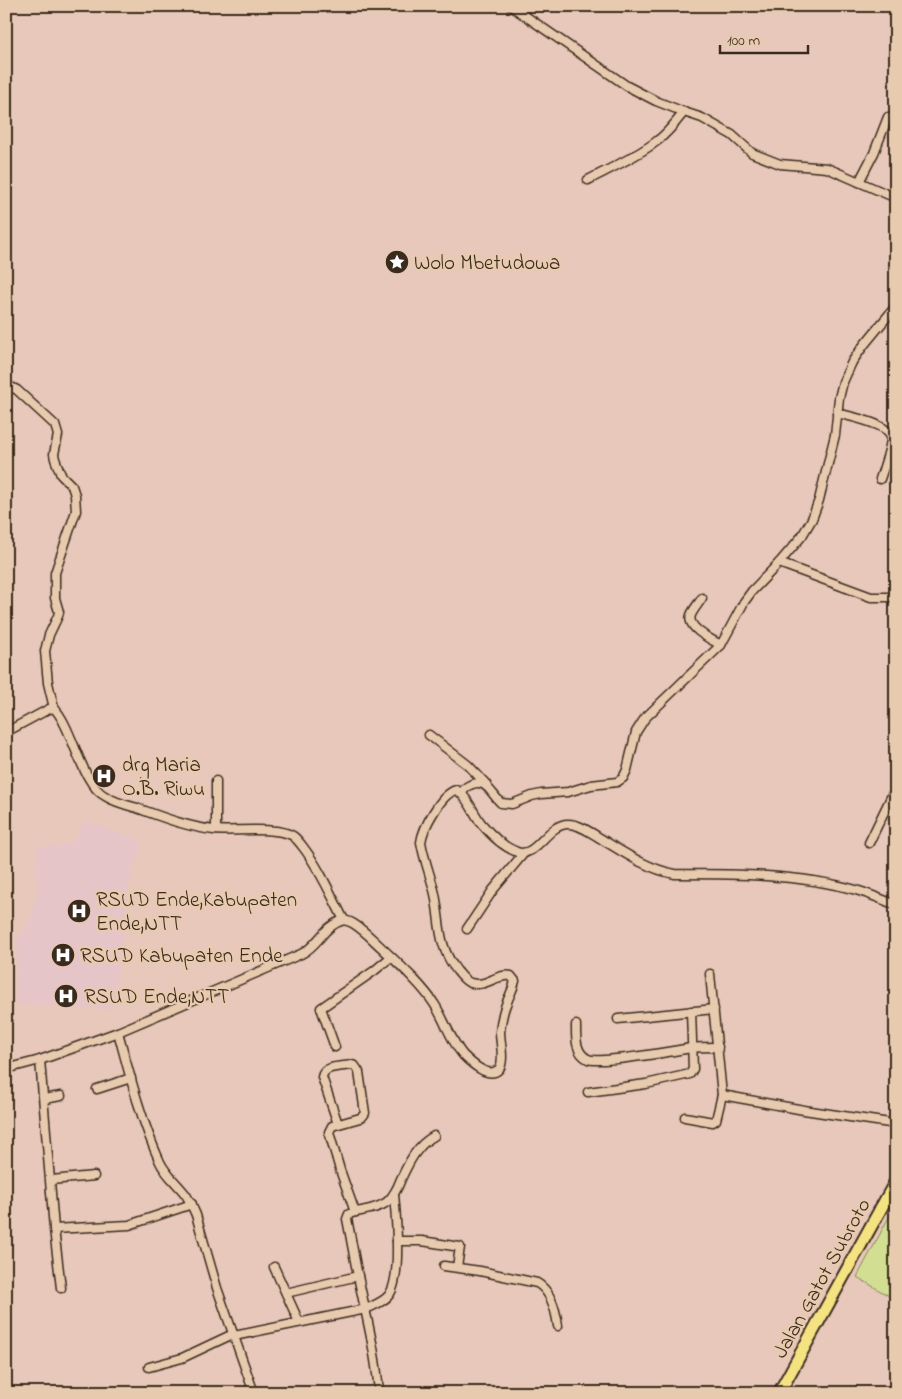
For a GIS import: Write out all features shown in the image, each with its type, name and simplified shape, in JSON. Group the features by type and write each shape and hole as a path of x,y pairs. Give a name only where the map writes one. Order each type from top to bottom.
{"highway":[{"name":"Jalan Gatot Subroto","path":"779,1393 896,1181"}],"street":[{"path":"511,6 628,86 656,101 702,118 729,133 752,153 780,164 827,168 896,198"},
{"path":"588,180 628,160 656,142 669,131 684,112"},
{"path":"859,182 874,153 888,118"},
{"path":"429,735 468,765 501,803 512,804 532,796 568,792 591,785 616,782 623,778 628,770 636,732 645,718 721,645 744,602 802,536 812,519 834,442 838,398 843,382 852,362 896,306"},
{"path":"6,387 17,390 55,425 58,435 55,459 61,474 72,486 75,494 76,511 55,572 59,614 44,651 54,708 91,781 104,796 195,828 276,831 291,834 296,838 319,871 344,920"},
{"path":"837,413 875,424 889,432 891,437 880,479"},
{"path":"779,563 866,596 896,597"},
{"path":"702,598 690,621 693,627 721,645"},
{"path":"6,732 54,708"},
{"path":"216,781 216,830"},
{"path":"462,794 463,790 472,784 480,783 486,785"},
{"path":"869,843 896,787"},
{"path":"6,1069 40,1060 118,1032 301,954 310,949 330,926 344,920 354,924 363,931 391,957 434,1004 462,1054 485,1072 495,1072 500,1068 501,1063 501,1021 508,1000 513,992 515,981 511,976 505,975 480,984 473,984 467,982 449,961 444,952 435,895 421,842 431,816 448,795 456,790 462,794 482,824 490,832 515,851 524,853"},
{"path":"467,929 493,890 524,853 531,850 553,829 570,824 584,829 641,863 666,872 675,874 749,875 796,879 858,891 896,905"},
{"path":"335,1047 321,1008 391,957"},
{"path":"685,1117 713,1122 716,1120 722,1095 710,974"},
{"path":"618,1019 714,1009"},
{"path":"588,1092 646,1084 688,1076 692,1073 691,1011"},
{"path":"576,1025 578,1049 582,1055 590,1060 656,1054 693,1048 718,1047"},
{"path":"118,1032 143,1118 160,1162 171,1179 192,1204 233,1335 254,1393"},
{"path":"40,1060 54,1229 61,1288"},
{"path":"338,1124 322,1074 325,1070 352,1065 359,1072 365,1113 360,1118 329,1128 355,1212"},
{"path":"97,1089 131,1078"},
{"path":"722,1095 896,1124"},
{"path":"44,1099 61,1096"},
{"path":"379,1393 378,1375 366,1309 347,1219 350,1214 387,1202 394,1194 412,1157 426,1140 434,1136"},
{"path":"51,1180 94,1176"},
{"path":"149,1367 182,1358 233,1335 366,1309 385,1300 392,1290 396,1268 397,1241 394,1194"},
{"path":"54,1229 129,1225 192,1204"},
{"path":"397,1241 422,1241 460,1247 457,1267"},
{"path":"444,1266 504,1275 541,1285 551,1299 557,1316 558,1326"},
{"path":"274,1267 299,1322"},
{"path":"286,1293 358,1276"}],"shaded area":[{"name":"RSUD Ende,Kabupaten Ende,NTT","path":"84,821 142,841 128,889 128,920 120,949 114,1009 63,1009 62,1006 15,1004 17,941 25,930 36,900 38,886 35,867 38,847 70,844 77,836"}],"green space":[{"path":"896,1204 896,1300 857,1277"}],"place":[{"name":"Wolo Mbetudowa","path":"397,262"},
{"name":"drg Maria O.B. Riwu","path":"104,776"},
{"name":"RSUD Ende,Kabupaten Ende,NTT","path":"79,911"},
{"name":"RSUD Kabupaten Ende","path":"63,955"},
{"name":"RSUD Ende,NTT","path":"66,996"}]}
